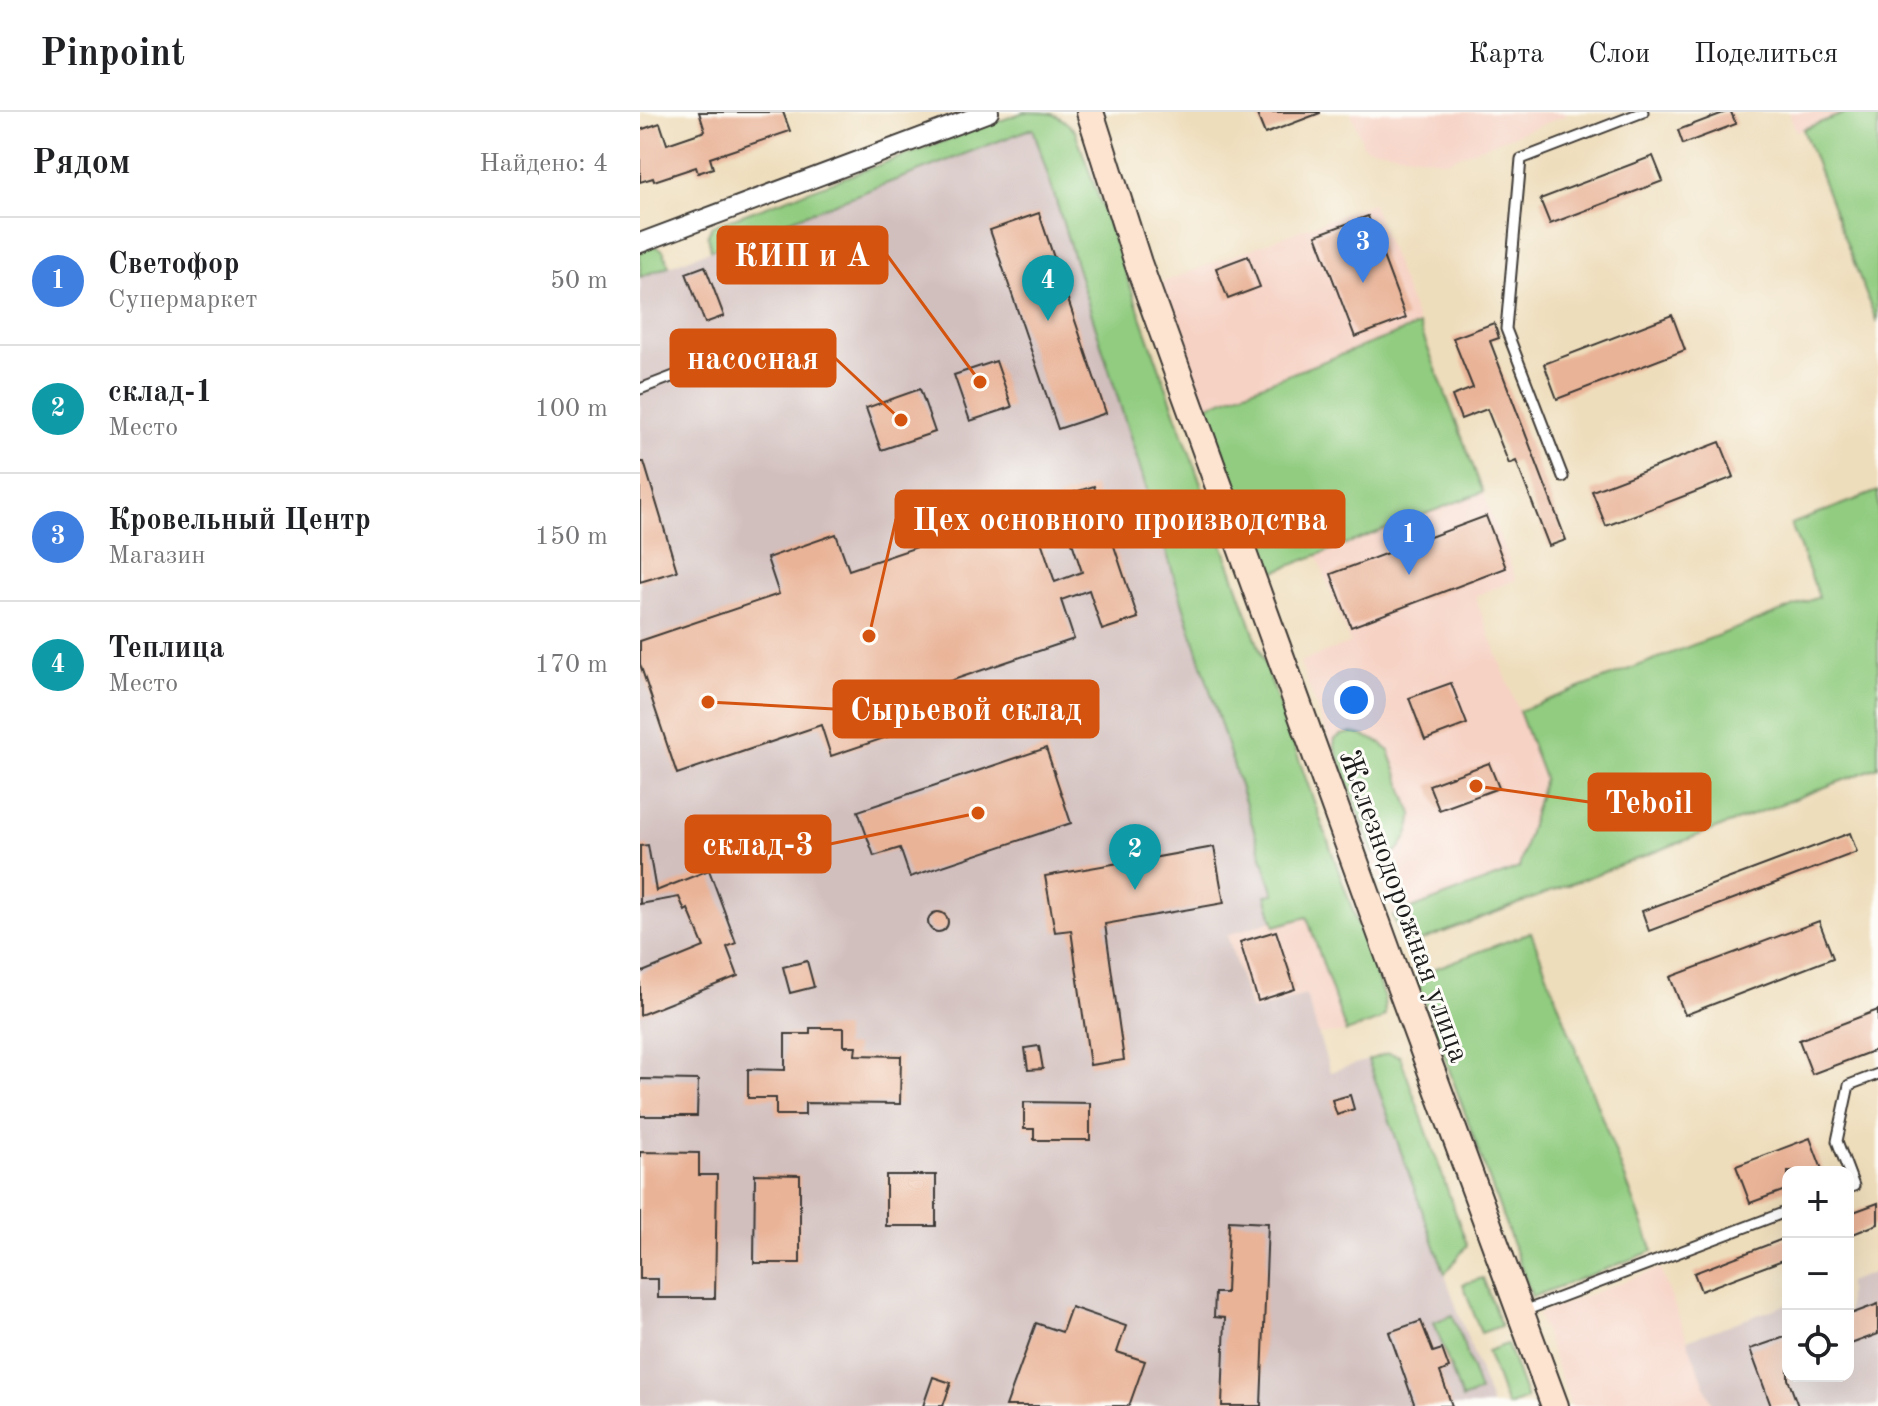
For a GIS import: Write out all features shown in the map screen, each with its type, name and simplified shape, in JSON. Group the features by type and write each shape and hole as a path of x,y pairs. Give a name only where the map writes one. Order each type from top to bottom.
{"main road":[{"name":"Железнодорожная улица","path":"1090,112 1138,263 1555,1406"}],"street":[{"path":"640,243 989,112"}],"lane":[{"path":"1563,477 1506,329 1521,159 1643,112"},
{"path":"640,389 726,356"},
{"path":"1845,1166 1837,1141 1849,1085 1878,1074"},
{"path":"1521,1312 1782,1213"}],"shaded area":[{"path":"1351,112 1566,112 1567,115 1446,161 1364,147"},
{"path":"1789,112 1848,112 1796,132"},
{"path":"1033,128 1274,894 1266,896 1273,920 1227,935 1251,1011 1306,995 1330,1072 1368,1060 1492,1406 640,1406 640,277"},
{"path":"1372,203 1419,325 1206,406 1161,283"},
{"path":"1483,492 1516,580 1475,596 1544,778 1519,868 1393,916 1300,662 1350,643 1317,555"},
{"path":"1307,916 1346,1032 1318,1035 1305,995 1252,1012 1227,935 1273,920 1275,926"},
{"path":"1660,1268 1713,1406 1571,1406 1538,1314"},
{"path":"1878,1271 1878,1406 1713,1406 1687,1340 1782,1306 1782,1382 1854,1382 1854,1280"}],"green space":[{"path":"1024,112 1053,114 1075,131 1384,998 1385,1015 1380,1020 1346,1032 1307,917 1275,926 1266,895 1274,894 1033,128 711,250 708,235 712,226"},
{"path":"1848,112 1878,112 1877,323 1803,129"},
{"path":"655,246 663,250 669,266 640,277 640,252"},
{"path":"1419,325 1483,492 1268,574 1206,406"},
{"path":"1878,491 1878,767 1405,947 1393,916 1519,868 1544,778 1519,711 1819,597 1791,524"},
{"path":"1350,733 1371,739 1389,751 1412,814 1410,830 1402,846 1389,855 1373,853 1334,745 1335,739"},
{"path":"1531,932 1653,1251 1532,1297 1415,976"},
{"path":"1388,1053 1400,1056 1467,1245 1445,1274 1368,1060"},
{"path":"1483,1278 1501,1326 1481,1333 1463,1284"},
{"path":"1453,1315 1480,1392 1462,1399 1434,1322"},
{"path":"1507,1344 1527,1399 1507,1406 1487,1351"}],"building":[{"path":"699,112 783,112 790,131 710,158 713,168 698,173 696,167 654,181 653,178 640,182 640,130 660,123 667,144 705,131"},
{"path":"1256,112 1320,112 1320,113 1265,134"},
{"path":"1731,112 1736,124 1683,144 1678,130"},
{"path":"1653,156 1663,181 1550,224 1540,199"},
{"path":"1039,213 1106,413 1058,429 990,230"},
{"path":"1368,216 1406,318 1355,337 1316,235"},
{"path":"1248,256 1260,287 1228,299 1216,268"},
{"path":"705,266 724,316 705,323 686,273"},
{"path":"1672,315 1685,350 1557,399 1544,364"},
{"path":"1494,323 1499,338 1490,341 1566,540 1549,546 1516,461 1509,464 1487,409 1461,419 1452,396 1473,388 1453,338"},
{"path":"996,361 1012,407 970,421 954,375"},
{"path":"920,389 935,432 881,450 866,408"},
{"path":"1720,442 1734,477 1606,526 1592,491"},
{"path":"640,462 644,462 677,571 640,582"},
{"path":"1094,486 1138,618 1102,630 1089,590 1061,600 1074,639 891,701 902,732 831,756 821,725 677,774 640,664 640,641 779,594 767,558 836,534 849,570 1030,509 1055,582 1082,572 1057,498"},
{"path":"1486,516 1506,568 1351,627 1331,574"},
{"path":"1451,683 1467,724 1425,740 1409,698"},
{"path":"1046,748 1071,823 910,877 900,848 874,856 858,811"},
{"path":"1489,763 1499,788 1439,810 1429,785"},
{"path":"1850,833 1857,852 1649,931 1642,911"},
{"path":"648,845 656,891 709,870 736,943 727,947 738,976 640,1015 640,973 704,947 688,909 685,911 679,897 640,904 640,846"},
{"path":"1149,845 1152,858 1214,847 1224,903 1105,924 1124,1060 1090,1065 1071,930 1055,932 1045,876 1130,861 1128,849"},
{"path":"938,912 945,915 948,922 945,929 938,932 931,929 928,922 931,915"},
{"path":"1819,921 1833,958 1685,1015 1670,977"},
{"path":"1276,931 1295,989 1258,1001 1240,942"},
{"path":"807,961 814,987 790,993 783,967"},
{"path":"1878,1010 1878,1049 1812,1074 1799,1040"},
{"path":"810,1028 844,1028 844,1046 856,1046 855,1055 901,1056 900,1104 805,1103 805,1115 776,1115 776,1098 748,1098 748,1069 785,1070 785,1034 810,1034"},
{"path":"1039,1046 1043,1069 1028,1070 1025,1048"},
{"path":"640,1079 698,1080 697,1116 640,1116"},
{"path":"1350,1095 1354,1109 1337,1115 1332,1100"},
{"path":"1024,1102 1090,1103 1090,1140 1034,1140 1034,1129 1024,1129"},
{"path":"1810,1138 1821,1166 1782,1166 1782,1191 1750,1203 1736,1166"},
{"path":"640,1152 699,1153 699,1175 717,1175 715,1298 658,1298 658,1279 640,1279"},
{"path":"755,1174 800,1175 800,1263 754,1263"},
{"path":"886,1175 936,1175 936,1226 886,1226"},
{"path":"1878,1203 1878,1224 1854,1234 1854,1212"},
{"path":"1229,1221 1268,1223 1261,1406 1222,1406 1225,1318 1214,1317 1215,1293 1226,1293"},
{"path":"1782,1239 1782,1260 1701,1291 1694,1273"},
{"path":"1878,1304 1878,1334 1854,1343 1854,1313"},
{"path":"1071,1307 1126,1326 1117,1352 1145,1361 1129,1406 1006,1406 1036,1323 1062,1332"},
{"path":"1421,1321 1433,1352 1442,1349 1449,1368 1440,1372 1452,1406 1415,1406 1389,1332"},
{"path":"1782,1338 1782,1382 1789,1382 1798,1406 1771,1406 1750,1349"},
{"path":"933,1377 951,1383 943,1406 923,1406"}],"place":[{"name":"Кровельный Центр","path":"1363,283"},
{"name":"Теплица","path":"1048,321"},
{"name":"КИП и А","path":"980,382"},
{"name":"насосная","path":"901,420"},
{"name":"Светофор","path":"1409,575"},
{"name":"Цех основного производства","path":"869,636"},
{"name":"Сырьевой склад","path":"708,702"},
{"name":"Teboil","path":"1476,786"},
{"name":"склад-3","path":"978,813"},
{"name":"склад-1","path":"1135,890"}]}
